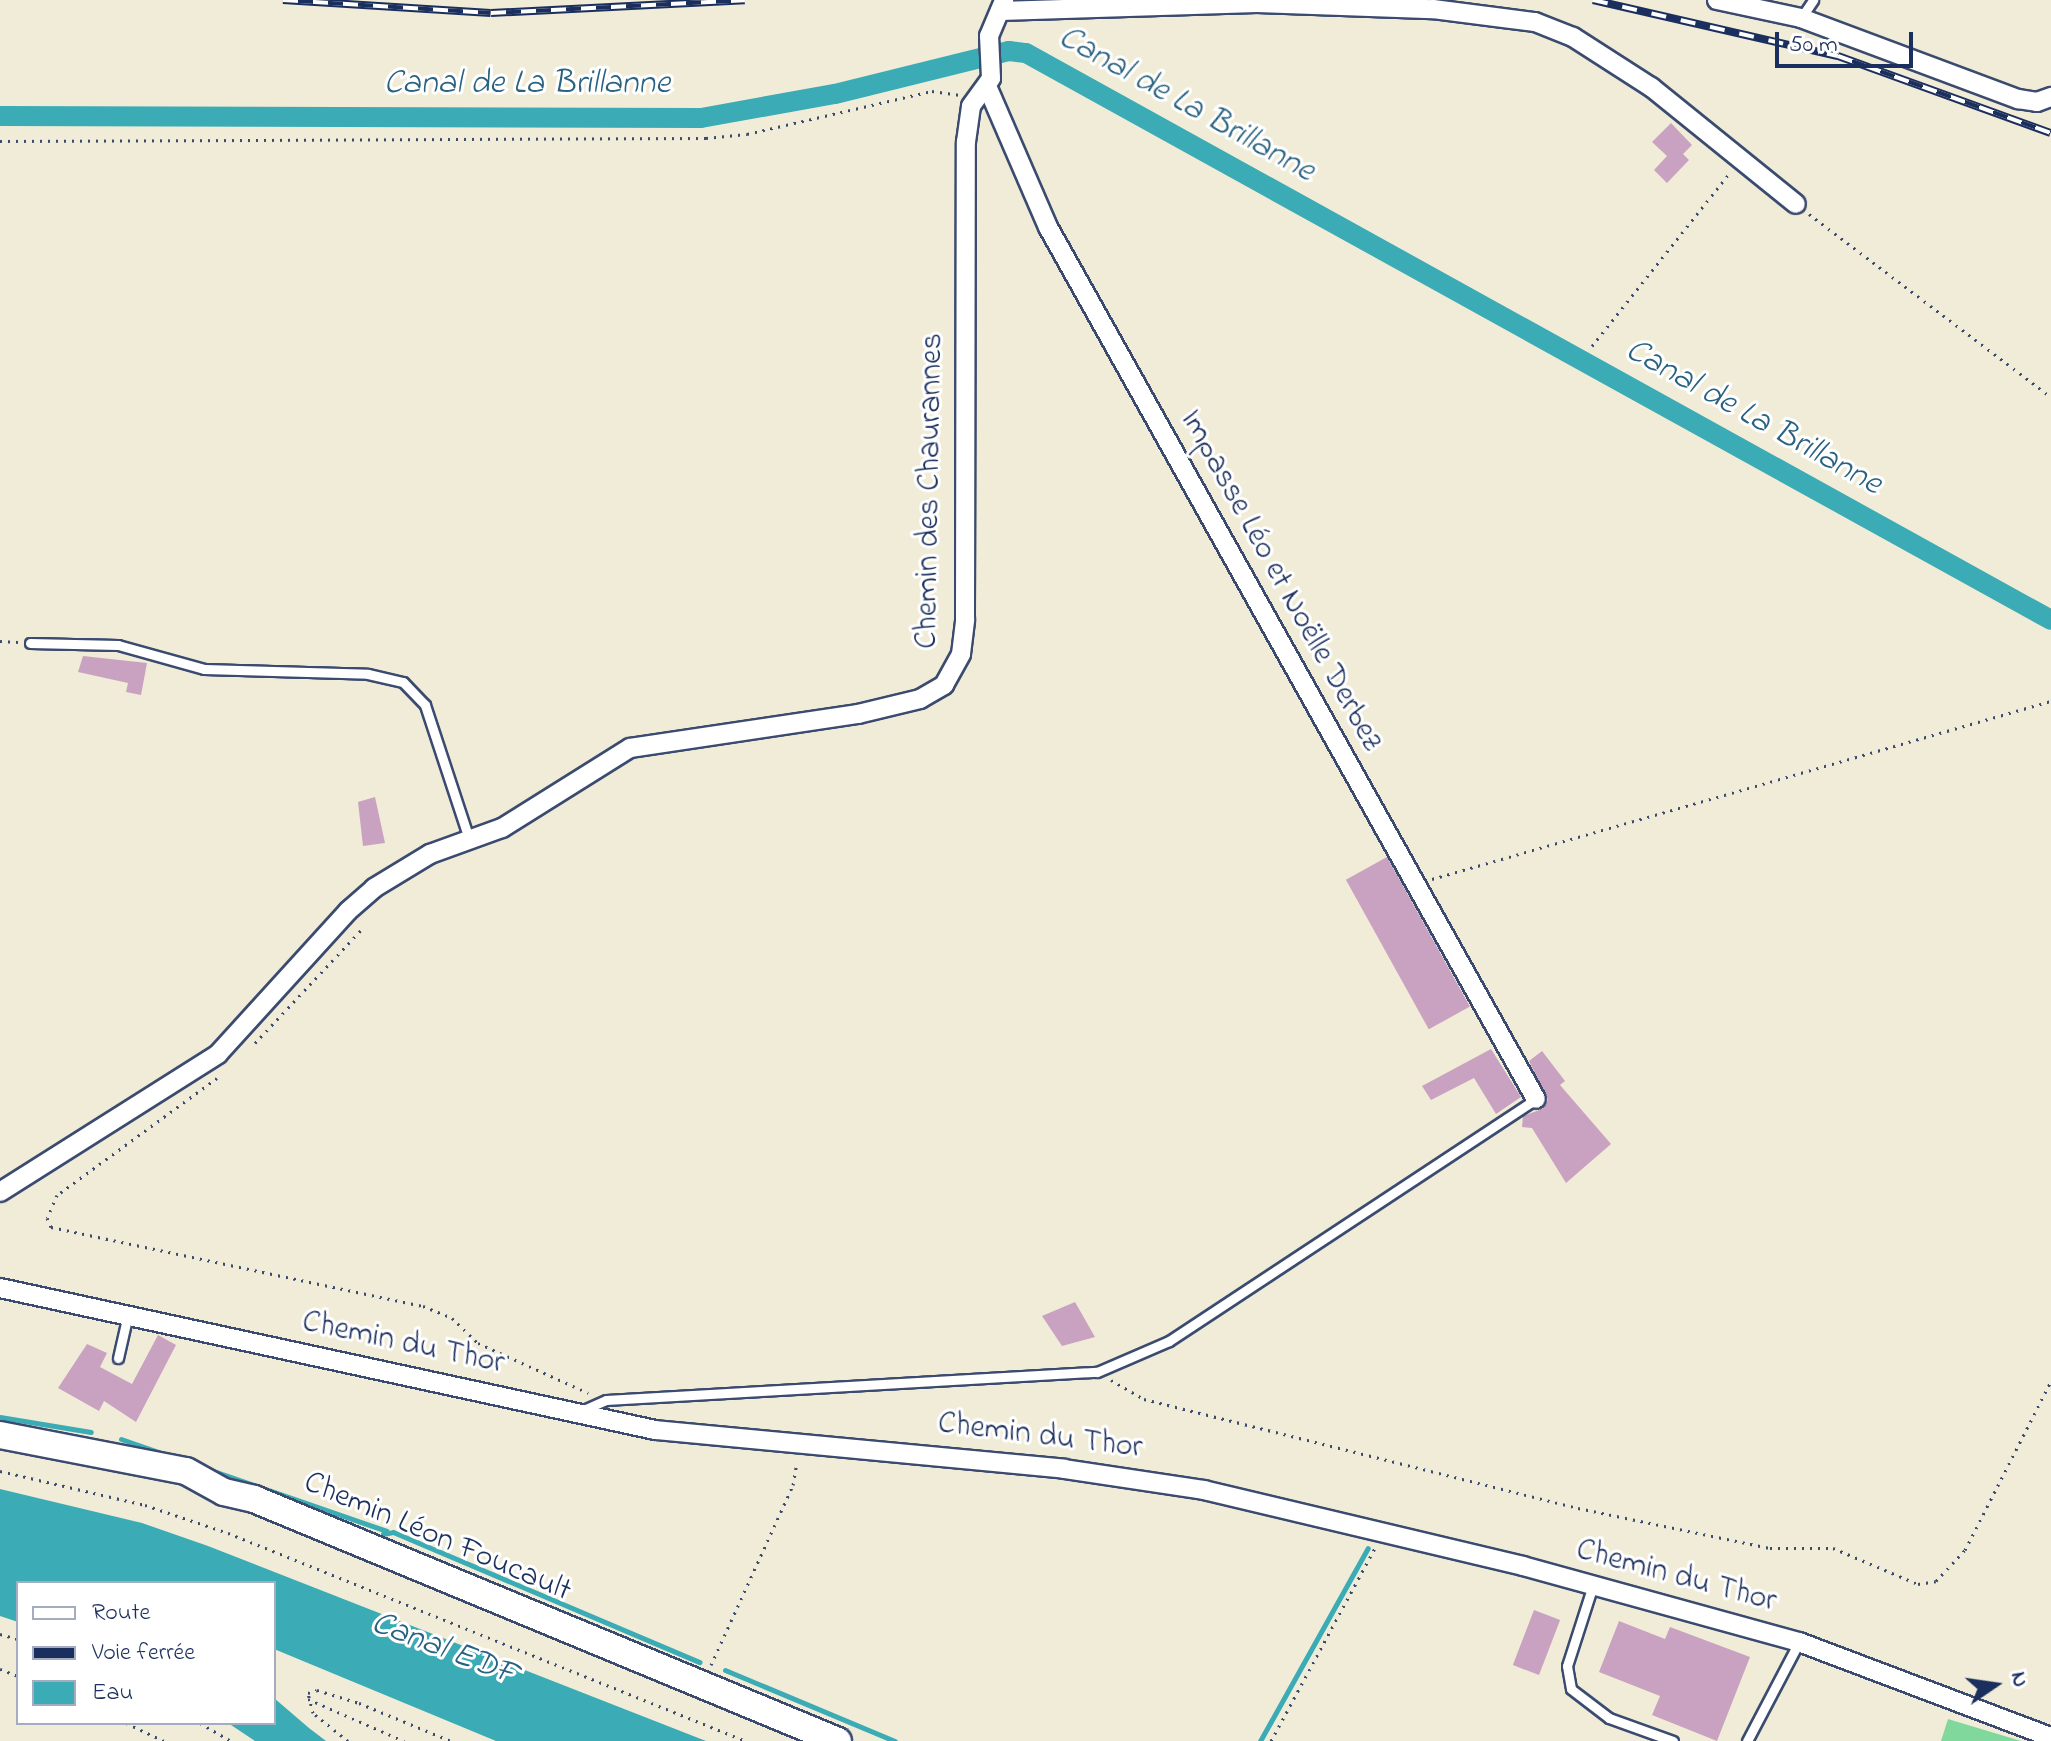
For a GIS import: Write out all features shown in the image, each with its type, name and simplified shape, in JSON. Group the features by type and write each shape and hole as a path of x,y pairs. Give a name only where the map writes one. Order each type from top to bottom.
{"main road":[{"name":"Chemin Léon Foucault","path":"0,1435 186,1471 224,1492 254,1499 838,1741"}],"street":[{"path":"1717,0 1801,18 2018,99 2037,102 2051,97"},
{"path":"973,102 987,86 990,55 1002,5 1257,3 1433,9 1524,19 1556,28 1612,60 1796,204"},
{"name":"Impasse Léo et Noëlle Derbez","path":"987,86 1048,227 1536,1099"},
{"name":"Chemin des Chaurannes","path":"0,1192 206,1064 374,888 430,854 515,821 630,748 898,706 933,693 952,675 961,654 965,619 964,170 973,102"},
{"name":"Chemin du Thor","path":"0,1288 655,1430 1136,1478 1593,1585 1799,1642 2051,1737"}],"lane":[{"path":"1801,18 1813,0"},
{"path":"30,643 118,645 204,669 368,674 403,682 425,705 469,839"},
{"path":"578,1412 601,1401 1097,1372 1169,1341 1536,1099"},
{"path":"118,1358 128,1314"},
{"path":"1593,1585 1567,1666 1571,1689 1609,1718 1673,1741"},
{"path":"1747,1741 1799,1642"}],"path":[{"path":"0,141 706,138 747,134 932,91 955,93 973,102"},
{"path":"1592,346 1741,158"},
{"path":"1796,204 2051,397"},
{"path":"0,641 30,643"},
{"path":"1429,881 2051,701"},
{"path":"245,1054 362,929"},
{"path":"223,1073 57,1195 47,1218 51,1227 423,1306 452,1318 478,1343 601,1401"},
{"path":"1097,1372 1144,1399 1578,1508 1770,1548 1833,1548 1918,1584 1936,1581 1965,1550 2051,1381"},
{"path":"703,1685 793,1485 796,1443"},
{"path":"0,1471 145,1505 228,1533 746,1741"},
{"path":"1271,1741 1383,1534"},
{"path":"348,1741 313,1713 308,1693 317,1690 331,1694 451,1741"},
{"path":"308,1699 404,1741"},
{"path":"130,1725 164,1741"},
{"path":"203,1725 231,1741"}],"green space":[{"path":"1948,1719 2021,1741 1941,1741"}],"water":[{"name":"Canal EDF","path":"0,1489 142,1523 208,1546 706,1741 496,1741 276,1650 276,1581 16,1581 16,1621 0,1616"},
{"path":"276,1700 326,1741 255,1741 231,1725 276,1725"}],"building":[{"path":"1671,123 1692,145 1683,154 1689,160 1667,183 1654,170 1667,156 1652,142"},
{"path":"83,656 147,663 141,695 126,692 128,683 78,672"},
{"path":"375,797 385,843 363,846 358,802"},
{"path":"1387,857 1470,1007 1429,1029 1346,880"},
{"path":"1491,1049 1521,1097 1496,1114 1474,1078 1431,1100 1422,1086"},
{"path":"1542,1051 1565,1081 1560,1085 1611,1144 1566,1183 1532,1128 1522,1127 1523,1116 1542,1109 1548,1100 1529,1061"},
{"path":"1075,1302 1095,1337 1062,1346 1042,1316"},
{"path":"158,1335 176,1345 136,1422 104,1401 99,1411 58,1388 87,1344 107,1353 100,1367 132,1384"},
{"path":"1534,1610 1560,1620 1539,1675 1513,1665"},
{"path":"1619,1621 1665,1639 1670,1627 1750,1657 1717,1741 1652,1715 1660,1696 1599,1672"}],"waterway":[{"name":"Canal de La Brillanne","path":"0,116 701,118 835,94 1009,51 1026,53 2051,620"},
{"path":"0,1417 91,1432"},
{"path":"121,1439 386,1531"},
{"path":"383,1534 393,1532 700,1662"},
{"path":"1260,1741 1368,1548"},
{"path":"725,1670 895,1741"}],"railway":[{"path":"283,0 491,13 745,0"},
{"path":"1593,0 1838,56 2051,133"}]}
